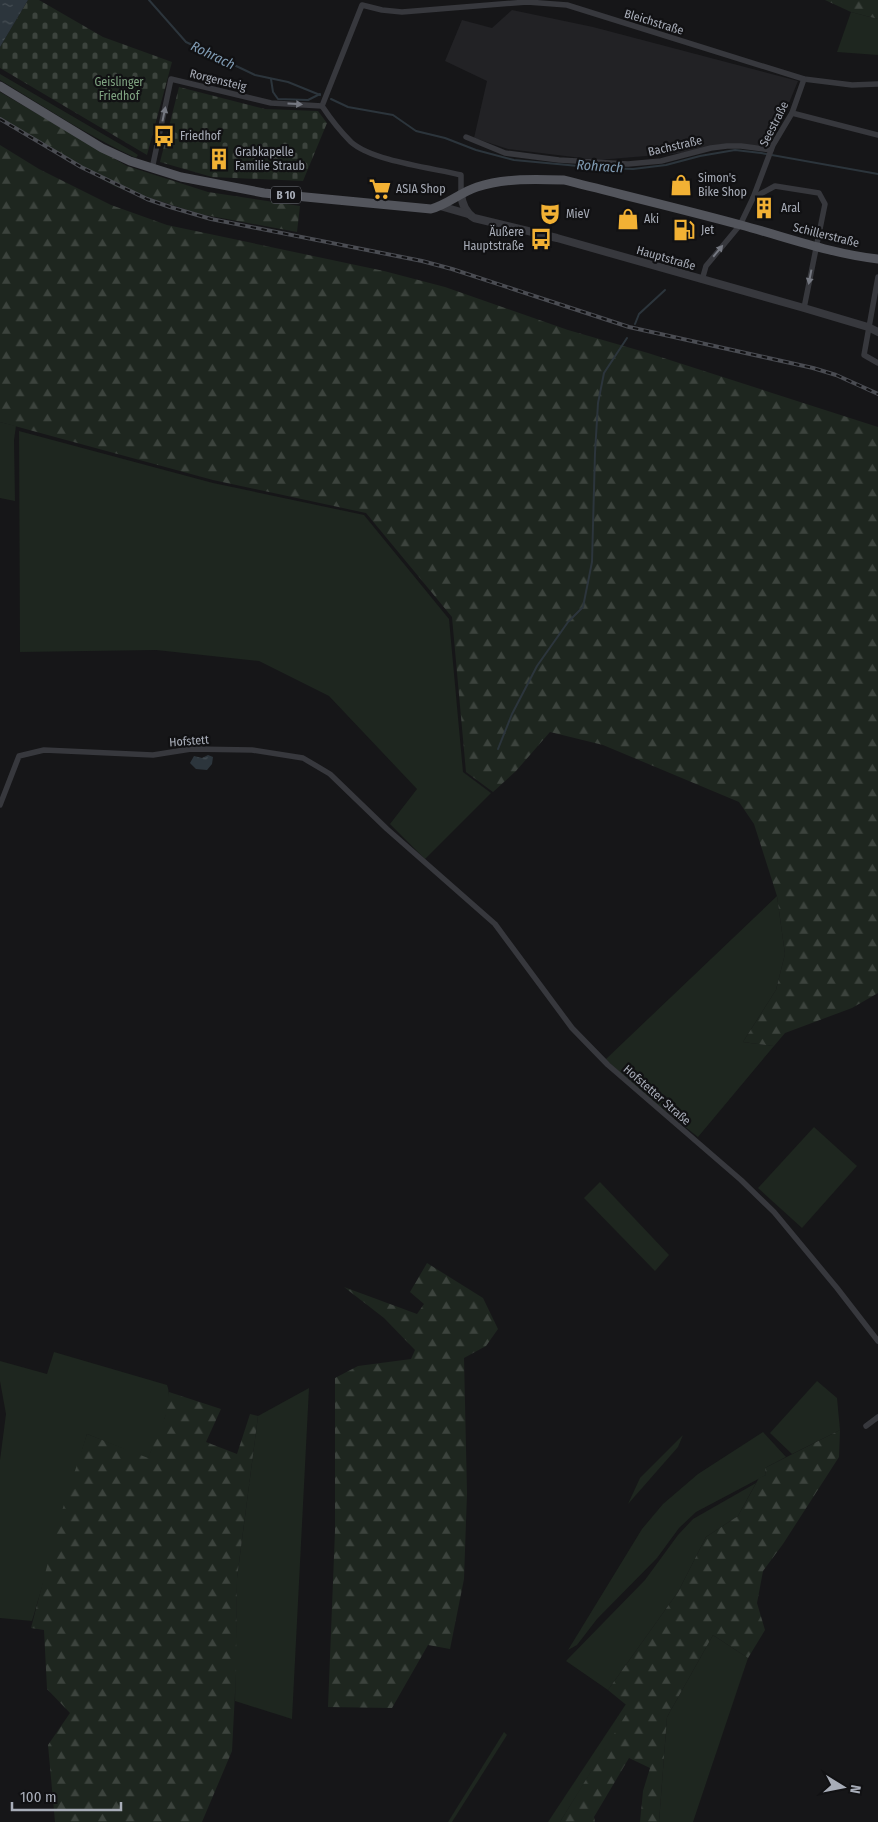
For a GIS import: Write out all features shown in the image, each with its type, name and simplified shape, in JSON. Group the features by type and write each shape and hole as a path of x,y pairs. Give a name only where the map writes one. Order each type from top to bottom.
{"main road":[{"name":"B 10","path":"0,86 102,148 208,184 264,193 431,209 461,194"},
{"name":"Schillerstraße","path":"461,194 476,187 492,183 564,180 816,246 878,259"}],"street":[{"name":"Bleichstraße","path":"322,106 362,5 402,12 527,2 567,6 804,79 852,85 878,84"},
{"name":"Rorgensteig","path":"152,165 171,79 272,103 322,106"},
{"name":"Seestraße","path":"702,280 706,266 740,225 753,198 770,151 792,112 804,79"},
{"path":"322,106 351,142 363,149 382,157 461,175 462,204 468,214"},
{"path":"792,112 878,135"},
{"name":"Bachstraße","path":"466,137 505,153 595,163 645,164 727,146 741,146 770,151"},
{"path":"753,198 775,186 819,193 824,204 804,308"},
{"name":"Hauptstraße","path":"440,206 468,214 474,218 542,234 804,308 868,327 878,332"},
{"path":"878,277 864,355 878,363"},
{"name":"Hofstett","path":"0,805 19,756 44,750 153,755 191,749 252,750 303,758 330,774 387,829"},
{"name":"Hofstetter Straße","path":"387,829 494,924 572,1028 608,1065 741,1180 774,1212 878,1341"},
{"path":"866,1426 878,1416"}],"shaded area":[{"path":"512,10 593,27 798,81 784,115 765,146 723,144 682,153 598,160 508,149 474,138 487,81 445,61 462,20 492,28"}],"green space":[{"name":"Geislinger Friedhof","path":"28,0 39,0 103,37 172,62 147,155 0,68 0,47"},
{"path":"825,0 878,0 878,19 851,12"},
{"path":"851,12 878,19 878,55 837,52"},
{"path":"0,74 138,155 136,158 67,121 0,80"},
{"name":"Geislinger Friedhof","path":"179,87 265,109 318,111 327,123 303,181 212,177 160,162"},
{"path":"0,92 127,166 208,192 300,206 297,232 200,214 116,187 48,149 0,119"},
{"path":"0,145 39,169 111,205 167,225 384,271 445,287 568,330 648,353 878,427 878,993 852,1008 785,1033 774,1046 743,1042 776,990 785,954 777,896 754,824 739,802 603,745 550,732 516,771 493,792 466,772 452,617 366,513 213,480 0,422"},
{"path":"0,422 16,426 14,440 15,501 0,498"},
{"path":"19,431 213,483 364,515 449,619 463,772 491,793 425,859 390,824 417,789 329,696 259,661 156,650 20,652"},
{"path":"777,896 785,954 776,990 743,1042 774,1046 698,1137 626,1080 606,1059"},
{"path":"814,1127 857,1166 802,1228 758,1188"},
{"path":"600,1182 669,1255 655,1271 584,1198"},
{"path":"427,1263 483,1298 498,1329 486,1346 464,1358 467,1493 464,1579 450,1649 428,1645 392,1708 328,1707 335,1531 335,1378 358,1366 411,1359 415,1350 384,1318 344,1287 417,1314 424,1304 410,1292"},
{"path":"54,1352 167,1385 169,1402 167,1412 148,1459 87,1434 32,1621 0,1618 0,1460 6,1414 0,1381 0,1361 47,1374"},
{"path":"817,1381 837,1398 840,1430 792,1454 770,1433"},
{"path":"309,1388 292,1719 235,1701 237,1578 258,1416"},
{"path":"169,1392 221,1409 206,1442 237,1454 250,1414 258,1416 237,1578 236,1673 232,1751 202,1822 55,1822 48,1745 70,1713 47,1689 44,1630 31,1628 59,1520 87,1434 148,1458 165,1417"},
{"path":"840,1430 839,1457 783,1544 763,1571 757,1603 765,1630 748,1658 713,1635 667,1717 659,1822 640,1822 643,1791 650,1768 629,1758 594,1817 595,1822 560,1822 630,1708 608,1690 678,1592 706,1537 738,1516 759,1478 766,1475 765,1468"},
{"path":"763,1432 786,1457 765,1468 766,1475 696,1512 679,1528 657,1558 597,1619 577,1645 568,1650 642,1529 663,1504 698,1474"},
{"path":"683,1435 678,1447 628,1504 640,1478"},
{"path":"756,1483 738,1516 706,1537 678,1592 608,1690 566,1661 645,1580 678,1535 693,1519"},
{"path":"713,1635 748,1658 693,1822 659,1822 667,1717"},
{"path":"626,1704 631,1708 560,1822 548,1822"},
{"path":"504,1732 507,1735 452,1822 448,1822"}],"water":[{"path":"0,0 28,0 0,47"},
{"path":"208,755 213,757 212,764 207,770 196,769 190,763 194,756 202,758"}],"waterway":[{"name":"Rohrach","path":"149,0 186,42 255,75 288,82 320,95"},
{"path":"271,79 273,92 278,99 308,100 320,94"},
{"name":"Rohrach","path":"331,99 348,107 393,115 416,131 445,138 476,150 514,160 633,169 666,165 700,156 735,150 878,174"},
{"path":"635,324 639,314 665,290"},
{"path":"498,749 512,714 537,666 568,622 583,607 592,562 598,403 604,373 627,338"}],"railway":[{"path":"0,119 81,167 147,199 170,207 211,219 422,261 629,327 813,368 836,375 878,394"}],"place":[{"name":"Friedhof","path":"164,136"},
{"name":"Grabkapelle Familie Straub","path":"219,159"},
{"name":"Simon's Bike Shop","path":"681,185"},
{"name":"ASIA Shop","path":"380,189"},
{"name":"Aral","path":"764,208"},
{"name":"MieV","path":"550,214"},
{"name":"Aki","path":"628,219"},
{"name":"Jet","path":"684,230"},
{"name":"Äußere Hauptstraße","path":"541,239"}]}
